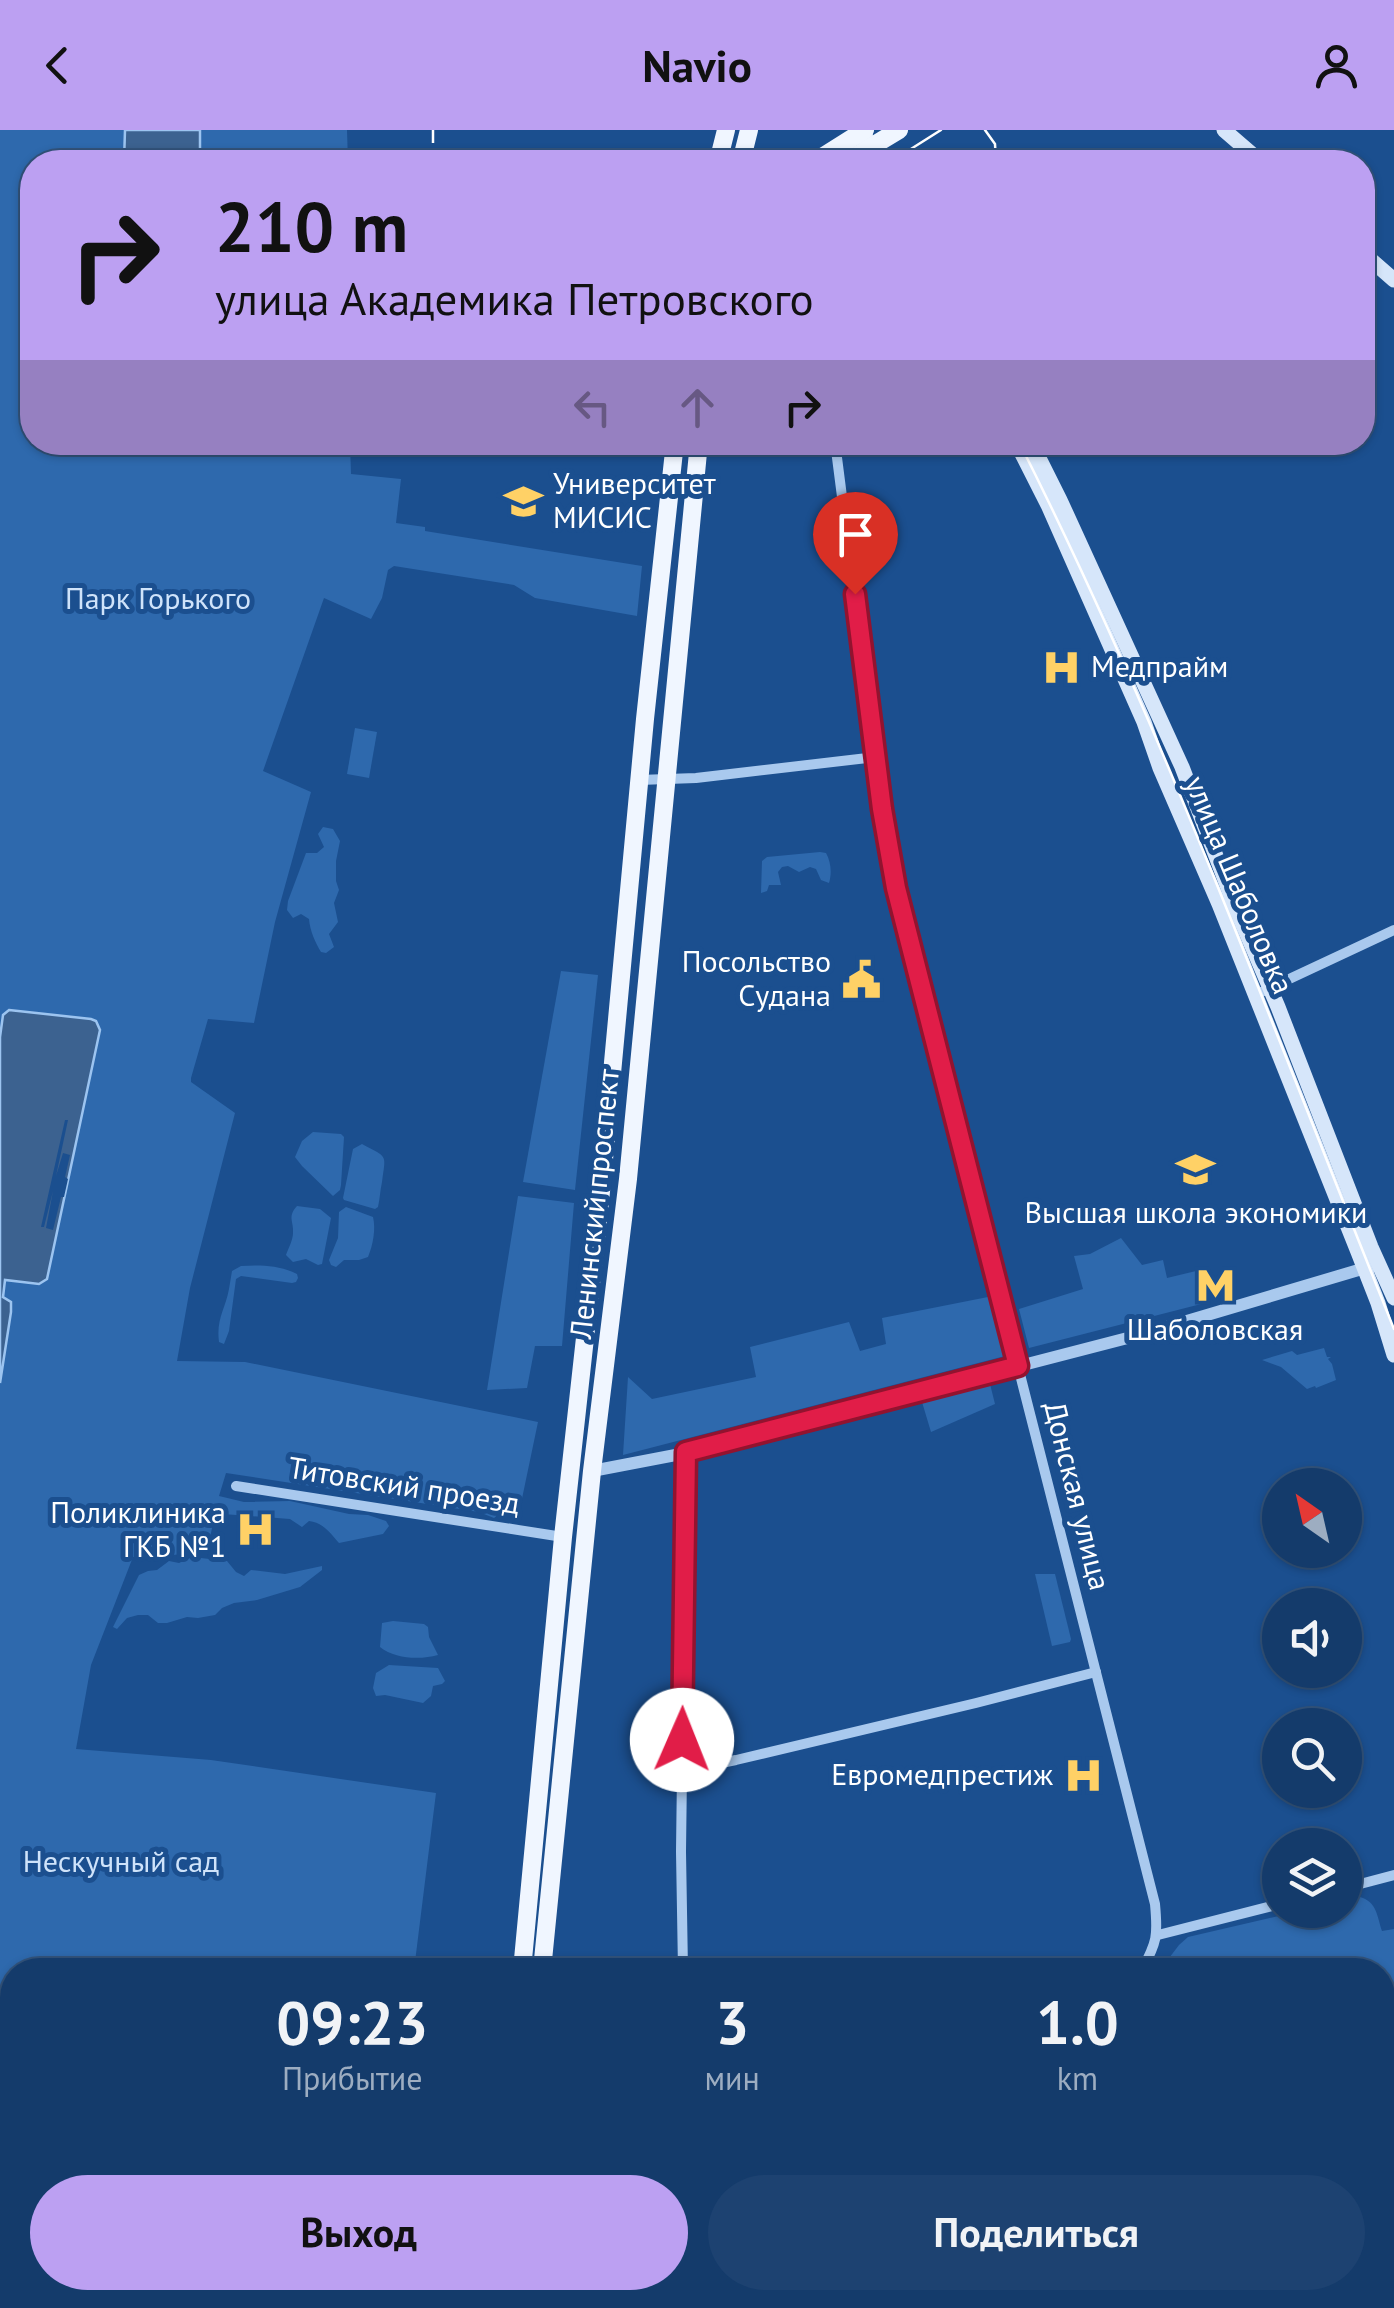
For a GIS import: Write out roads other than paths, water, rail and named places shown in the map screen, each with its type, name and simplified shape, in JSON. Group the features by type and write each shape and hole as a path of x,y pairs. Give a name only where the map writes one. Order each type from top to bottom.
{"main road":[{"path":"1224,130 1247,150"},
{"path":"848,150 877,140"},
{"path":"1375,263 1394,280"},
{"name":"Ленинский проспект","path":"523,1958 600,1202 644,720 674,455"},
{"name":"Ленинский проспект","path":"543,1958 592,1471 620,1247 698,455"},
{"name":"улица Шаболовка","path":"1022,455 1144,722 1186,830 1270,989 1371,1266 1394,1298"},
{"name":"улица Шаболовка","path":"1037,455 1179,760 1278,1007 1371,1266 1394,1355"}],"street":[{"name":"Донская улица","path":"837,455 882,809 896,888 1156,1904 1158,1935"},
{"path":"644,720 650,731 659,734 666,732 673,721"},
{"path":"639,780 876,757"},
{"path":"1270,989 1394,930"},
{"path":"623,946 629,938 637,936 645,940 649,950"},
{"path":"592,1471 686,1452 1143,1334 1371,1266"},
{"path":"683,1958 686,1452"},
{"name":"Титовский проезд","path":"236,1486 563,1537"},
{"path":"682,1771 1096,1672"},
{"path":"1362,1883 1394,1875"},
{"path":"1148,1958 1158,1935 1262,1909"}],"tram line":[{"path":"909,150 941,130"},
{"path":"985,130 995,150"},
{"path":"1025,455 1170,770 1394,1329"}],"railway":[{"path":"433,130 433,143"}],"place":[{"name":"Университет МИСИС","path":"523,501"},
{"name":"Медпрайм","path":"1061,667"},
{"name":"Посольство Судана","path":"861,979"},
{"name":"Высшая школа экономики","path":"1196,1169"},
{"name":"Шаболовская","path":"1215,1286"},
{"name":"Поликлиника ГКБ №1","path":"256,1530"},
{"name":"Евромедпрестиж","path":"1083,1775"}],"park label":[{"name":"Парк Горького","path":"158,599"},
{"name":"Нескучный сад","path":"121,1862"}]}
